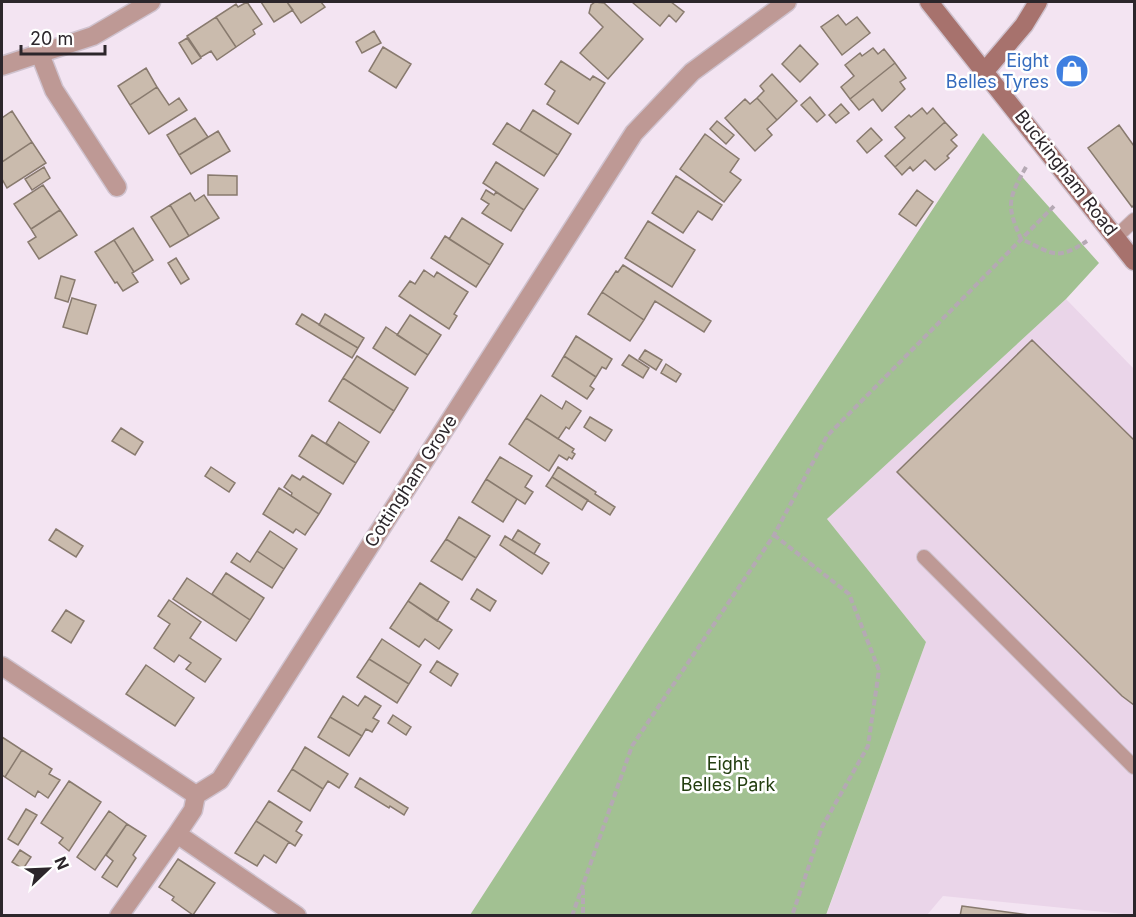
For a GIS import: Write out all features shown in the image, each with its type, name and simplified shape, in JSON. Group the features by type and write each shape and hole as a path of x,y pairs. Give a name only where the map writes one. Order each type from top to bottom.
{"main road":[{"name":"Buckingham Road","path":"929,2 1116,237 1133,254"},
{"path":"985,71 1024,25 1038,2"}],"street":[{"name":"Cottingham Grove","path":"196,795 220,780 634,133 692,72 787,2"},
{"path":"2,66 93,36 140,5"},
{"path":"40,54 54,90 117,187"},
{"path":"2,666 196,795 193,810 119,915"},
{"path":"177,834 297,915"}],"lane":[{"path":"1116,237 1134,220"},
{"path":"924,557 1134,767"}],"path":[{"path":"1026,167 1013,191 1010,214 1020,239 1057,255 1070,252 1087,241"},
{"path":"572,915 632,746 774,534 827,436 1056,204"},
{"path":"774,534 849,594 879,670 868,746 822,828 792,915"},
{"path":"583,886 583,915"}],"shaded area":[{"path":"1066,299 1134,369 1134,915 943,896 927,915 826,916 926,642 827,519"}],"green space":[{"name":"Eight Belles Park","path":"983,133 1099,263 1066,299 827,519 926,642 826,915 470,915 645,645"}],"building":[{"path":"247,2 262,24 253,30 255,34 236,47 216,17 236,4 238,7"},
{"path":"261,2 287,2 293,10 274,22"},
{"path":"287,2 321,2 325,7 301,23"},
{"path":"595,2 604,3 643,39 608,79 580,53 603,27 589,13 591,5"},
{"path":"632,2 671,2 684,12 676,22 669,15 660,26"},
{"path":"838,15 846,25 857,17 870,33 842,55 821,27"},
{"path":"216,17 236,47 217,60 211,51 201,57 187,36"},
{"path":"374,31 381,43 362,53 356,42"},
{"path":"187,38 201,58 192,64 179,43"},
{"path":"800,45 818,64 800,82 782,64"},
{"path":"383,47 411,64 396,88 369,71"},
{"path":"873,48 878,54 884,49 895,63 850,99 841,87 854,76 845,65 860,53 862,56"},
{"path":"561,61 590,80 593,76 605,83 578,124 547,104 555,91 545,84"},
{"path":"895,63 906,78 900,82 905,89 882,111 873,99 859,110 850,99"},
{"path":"146,68 157,87 130,105 118,86"},
{"path":"772,74 797,101 777,120 757,98 764,91 760,86"},
{"path":"157,87 169,105 179,98 187,110 149,134 130,105"},
{"path":"810,97 825,115 817,122 801,105"},
{"path":"757,98 777,120 767,129 772,135 755,151 725,118 745,99 750,104"},
{"path":"841,104 849,113 836,123 829,115"},
{"path":"922,108 927,114 933,108 945,122 895,167 885,156 905,138 895,127"},
{"path":"533,110 571,134 558,155 520,131"},
{"path":"12,111 32,142 2,162 2,118"},
{"path":"195,118 208,137 179,155 167,135"},
{"path":"717,121 734,135 726,144 710,129"},
{"path":"945,122 957,135 951,140 957,146 947,156 949,158 935,170 925,160 913,171 910,167 902,175 895,167"},
{"path":"507,123 558,155 544,176 493,144"},
{"path":"1119,125 1134,146 1134,205 1132,207 1088,148"},
{"path":"871,128 882,140 867,153 857,141"},
{"path":"218,131 230,151 191,174 179,155"},
{"path":"705,134 739,159 730,172 741,180 724,202 680,169"},
{"path":"32,142 46,163 7,188 2,179 2,162"},
{"path":"496,162 538,189 524,210 483,183"},
{"path":"44,167 50,178 32,190 25,179"},
{"path":"208,175 237,176 237,195 208,195"},
{"path":"676,176 722,205 712,220 698,211 683,233 652,213"},
{"path":"43,185 60,210 31,229 14,204"},
{"path":"486,190 494,195 496,192 524,210 511,231 482,213 489,204 481,199"},
{"path":"917,190 933,202 916,226 899,214"},
{"path":"190,193 195,201 204,195 219,218 189,236 170,205"},
{"path":"170,205 189,236 170,247 151,217"},
{"path":"60,210 77,235 39,259 28,242 36,237 31,229"},
{"path":"462,218 503,244 490,265 449,239"},
{"path":"648,221 695,250 672,287 625,258"},
{"path":"133,228 153,260 134,272 114,240"},
{"path":"445,236 490,265 476,287 431,258"},
{"path":"114,240 138,282 123,291 117,282 115,283 95,252"},
{"path":"176,258 189,279 181,284 168,263"},
{"path":"623,265 711,321 704,332 655,301 644,320 602,292 616,271 618,272"},
{"path":"424,270 434,277 437,272 468,292 454,314 457,316 449,329 399,296 410,281 415,284"},
{"path":"61,276 75,280 68,302 55,298"},
{"path":"602,292 644,320 630,341 588,314"},
{"path":"72,298 96,305 87,334 63,327"},
{"path":"302,314 358,348 352,358 296,324"},
{"path":"325,314 364,338 358,348 319,325"},
{"path":"410,315 441,335 428,355 397,335"},
{"path":"386,327 428,355 415,375 373,348"},
{"path":"576,336 612,359 606,369 602,367 596,377 564,356"},
{"path":"1032,340 1134,440 1134,705 1122,696 897,472"},
{"path":"645,350 662,360 656,370 639,359"},
{"path":"629,355 649,368 643,378 622,365"},
{"path":"357,356 408,388 394,411 343,378"},
{"path":"564,356 596,377 590,386 594,389 587,399 552,376"},
{"path":"666,364 681,374 676,382 661,373"},
{"path":"343,378 394,411 380,433 329,401"},
{"path":"541,395 562,409 566,401 581,411 569,429 566,427 558,439 526,418"},
{"path":"590,417 612,430 605,441 584,427"},
{"path":"526,418 574,449 572,452 575,454 572,459 569,457 567,460 559,455 549,471 509,444"},
{"path":"339,422 369,442 356,463 326,443"},
{"path":"121,428 143,442 135,455 112,441"},
{"path":"312,435 356,463 343,484 299,456"},
{"path":"500,457 532,476 525,487 533,492 525,504 486,479"},
{"path":"211,467 235,483 229,492 205,476"},
{"path":"558,467 615,507 610,515 552,477"},
{"path":"292,475 300,480 303,476 331,494 319,514 291,496 292,493 284,487"},
{"path":"552,477 588,500 582,510 546,486"},
{"path":"486,479 517,499 503,522 472,502"},
{"path":"279,488 319,514 305,535 296,529 293,533 263,514"},
{"path":"459,517 490,536 476,558 446,539"},
{"path":"56,529 83,546 76,557 49,540"},
{"path":"518,530 540,544 534,554 512,540"},
{"path":"270,531 297,549 284,569 257,551"},
{"path":"505,536 549,563 542,574 500,545"},
{"path":"446,539 476,558 462,580 431,561"},
{"path":"257,551 284,569 272,588 231,562 237,553 250,562"},
{"path":"226,573 264,598 250,620 212,594"},
{"path":"187,578 250,620 236,641 173,599"},
{"path":"420,583 449,602 437,621 408,601"},
{"path":"477,589 496,601 490,611 471,599"},
{"path":"169,600 201,622 190,638 221,659 205,682 186,669 191,663 179,655 174,662 154,648 170,624 158,616"},
{"path":"408,601 452,630 439,649 425,639 419,647 390,628"},
{"path":"66,610 84,621 71,643 52,631"},
{"path":"382,639 421,665 409,684 369,659"},
{"path":"369,659 409,684 397,703 357,677"},
{"path":"437,661 458,674 451,686 430,672"},
{"path":"146,665 194,698 175,726 126,694"},
{"path":"343,696 358,706 365,696 381,706 373,718 379,721 372,732 366,729 362,736 330,717"},
{"path":"393,715 411,727 406,735 388,723"},
{"path":"330,717 362,736 349,756 318,737"},
{"path":"2,737 22,750 5,777 2,775"},
{"path":"305,747 348,774 339,788 328,781 323,789 292,769"},
{"path":"22,750 52,769 49,774 60,780 48,798 38,791 35,797 5,777"},
{"path":"292,769 323,789 310,811 278,791"},
{"path":"360,778 408,808 404,815 355,787"},
{"path":"69,781 101,802 69,851 59,843 63,838 41,823"},
{"path":"269,801 302,822 296,831 302,835 295,846 256,821"},
{"path":"26,809 37,815 18,845 8,839"},
{"path":"109,811 127,824 95,870 77,857"},
{"path":"256,821 289,842 276,863 264,855 257,866 235,853"},
{"path":"127,824 146,836 133,855 136,858 117,887 102,877 113,861 106,855"},
{"path":"20,850 31,857 23,869 12,862"},
{"path":"178,859 215,883 193,915 172,900 174,897 159,887"},
{"path":"962,906 1037,916 960,916"}],"place":[{"name":"Eight Belles Tyres","path":"1072,71"}]}
